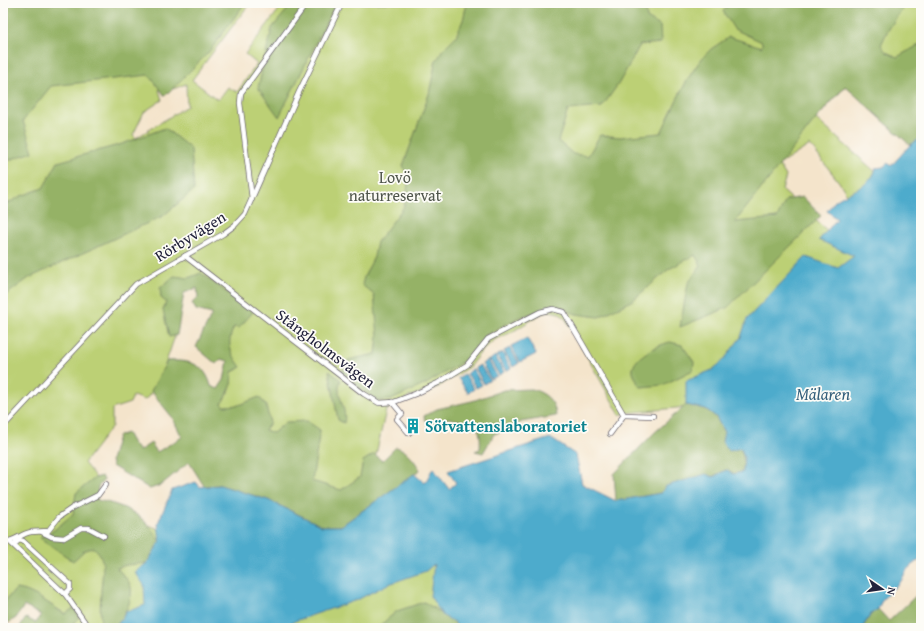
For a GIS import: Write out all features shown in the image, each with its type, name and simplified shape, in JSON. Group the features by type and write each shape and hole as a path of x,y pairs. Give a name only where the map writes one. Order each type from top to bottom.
{"street":[{"path":"252,199 240,103 241,93 307,3"},
{"name":"Rörbyvägen","path":"3,427 136,284 223,234 235,225 245,214 299,92 342,3"},
{"name":"Stångholmsvägen","path":"185,256 364,394 378,403 392,402 438,384 467,365 488,339 540,312 553,309 564,312 624,415"},
{"path":"392,402 402,414 397,420 409,433 411,431"},
{"path":"610,434 624,415 653,416"},
{"path":"12,543 33,531 48,531 59,517 72,508 98,495 106,484"},
{"path":"42,532 52,537 64,538 81,528 90,528 104,536"},
{"path":"3,542 12,543 19,540 24,541 70,584 70,589 65,594"},
{"path":"12,543 65,594 89,628"}],"green space":[{"name":"Lovö naturreservat","path":"3,3 250,3 192,80 218,100 228,87 237,92 257,64 245,54 284,3 921,3 921,48 878,69 921,134 921,366 638,628 73,628 75,620 46,602 26,594 3,603","holes":["186,84 187,106 136,138 133,135 144,112 162,100 159,90 173,89","846,86 909,142 917,154 888,183 816,119","810,145 839,182 856,208 830,233 782,190 786,176 779,165","200,274 234,364 238,369 232,372 215,403 165,365 175,336 167,307","550,311 559,313 565,318 620,415 625,413 687,407 622,511 370,500 373,468 386,410 408,397 438,387 469,367 481,352 494,340 512,332 541,314","152,392 206,450 212,496 171,534 92,502 97,479 84,463 112,426 112,409 130,403 133,396 145,400"]},
{"path":"3,3 245,3 209,52 165,96 149,75 51,86 23,121 33,152 3,162"},
{"path":"293,3 336,3 279,117 258,88 272,28"},
{"path":"467,3 645,3 647,18 660,26 661,43 640,45 619,83 602,107 568,110 558,141 573,154 588,156 600,135 620,137 661,133 689,77 703,57 711,49 729,37 762,47 762,42 734,29 723,11 731,3 860,3 868,5 869,3 906,3 887,32 881,45 886,52 897,57 921,44 921,139 910,145 845,86 816,119 735,222 777,218 786,200 803,197 821,216 727,308 680,327 688,283 701,265 695,255 669,269 633,300 599,317 576,314 556,306 517,318 486,335 469,358 426,384 391,400 377,401 341,373 348,360 376,354 378,336 374,295 362,285 364,277 374,257 377,242 403,208 407,197 408,178 403,166 429,94 436,60 442,50 456,36 463,20"},
{"path":"165,128 191,149 194,190 163,216 29,278 3,297 3,206 21,196 43,188 58,162 122,144"},
{"path":"201,273 253,312 239,328 234,327 230,338 230,348 241,367 232,372 231,387 222,403 224,406 239,405 259,397 266,405 270,423 265,430 273,433 286,422 307,421 320,430 312,481 341,490 360,477 363,461 374,454 382,461 396,447 407,453 420,470 341,526 322,526 268,500 220,485 204,486 189,462 161,485 150,489 112,466 111,460 118,436 127,433 139,451 151,443 157,452 182,437 172,417 151,391 167,361 182,361 195,364 205,372 211,386 218,389 224,380 228,361 221,359 216,364 196,347 212,314 196,310 192,303 198,298 197,288 184,293 177,335 169,337 163,310 166,302 161,298 160,288 174,276 188,278"},
{"path":"670,342 682,345 694,362 693,370 663,385 641,387 637,382 633,371 634,365 650,350"},
{"path":"329,371 341,380 339,390 345,417 344,423 338,420"},
{"path":"532,389 545,395 551,401 554,406 556,416 521,422 513,428 494,434 483,453 475,451 480,449 480,440 477,428 474,425 448,418 432,426 425,420 424,416 437,409 472,401 504,390"},
{"path":"686,405 707,410 714,415 724,432 740,449 743,457 743,472 732,474 726,470 700,482 673,490 616,501 614,474 654,433"},
{"path":"102,476 104,480 98,487 97,500 117,505 134,513 148,525 160,542 147,563 127,565 117,568 129,582 131,589 130,599 126,610 118,624 119,628 102,628 101,626 100,605 103,569 101,557 98,552 94,548 85,550 73,561 40,538 53,531 73,514 76,493 95,478"},
{"path":"16,589 35,595 65,614 74,608 79,617 69,628 19,628 26,618 36,623 41,615 24,606 16,618 5,625 7,628 3,628 3,603"},
{"path":"921,591 921,628 862,628 871,614 878,609 889,621"},
{"path":"424,602 455,622 457,628 377,628 397,611"}],"water":[{"name":"Mälaren","path":"921,138 921,559 910,568 902,580 882,600 878,609 871,614 862,628 457,628 455,622 443,616 430,596 434,564 426,571 386,585 357,600 295,621 283,628 119,628 118,624 126,612 145,605 144,585 135,572 147,563 160,542 158,523 172,490 196,482 200,487 220,485 268,500 322,526 341,526 414,474 425,483 433,468 449,489 456,483 448,471 550,438 576,455 582,484 616,501 661,493 666,486 706,474 713,477 726,470 733,474 743,472 744,457 741,448 729,451 722,442 724,432 716,417 706,409 686,405 686,381 712,370 723,361 741,337 747,319 806,257 838,268 854,256 819,240 837,219 827,211 835,201 859,188 870,180 876,168 883,167 888,163 891,166 910,145"},
{"path":"527,338 536,354 520,362 511,346"},
{"path":"510,348 519,363 513,367 504,351"},
{"path":"502,352 511,368 506,371 497,356"},
{"path":"495,356 504,372 499,375 490,360"},
{"path":"488,360 497,376 491,379 482,364"},
{"path":"480,365 490,380 484,384 475,368"},
{"path":"473,369 482,385 476,388 467,373"},
{"path":"465,374 474,389 468,393 458,378"}],"place":[{"name":"Sötvattenslaboratoriet","path":"413,426"}]}
